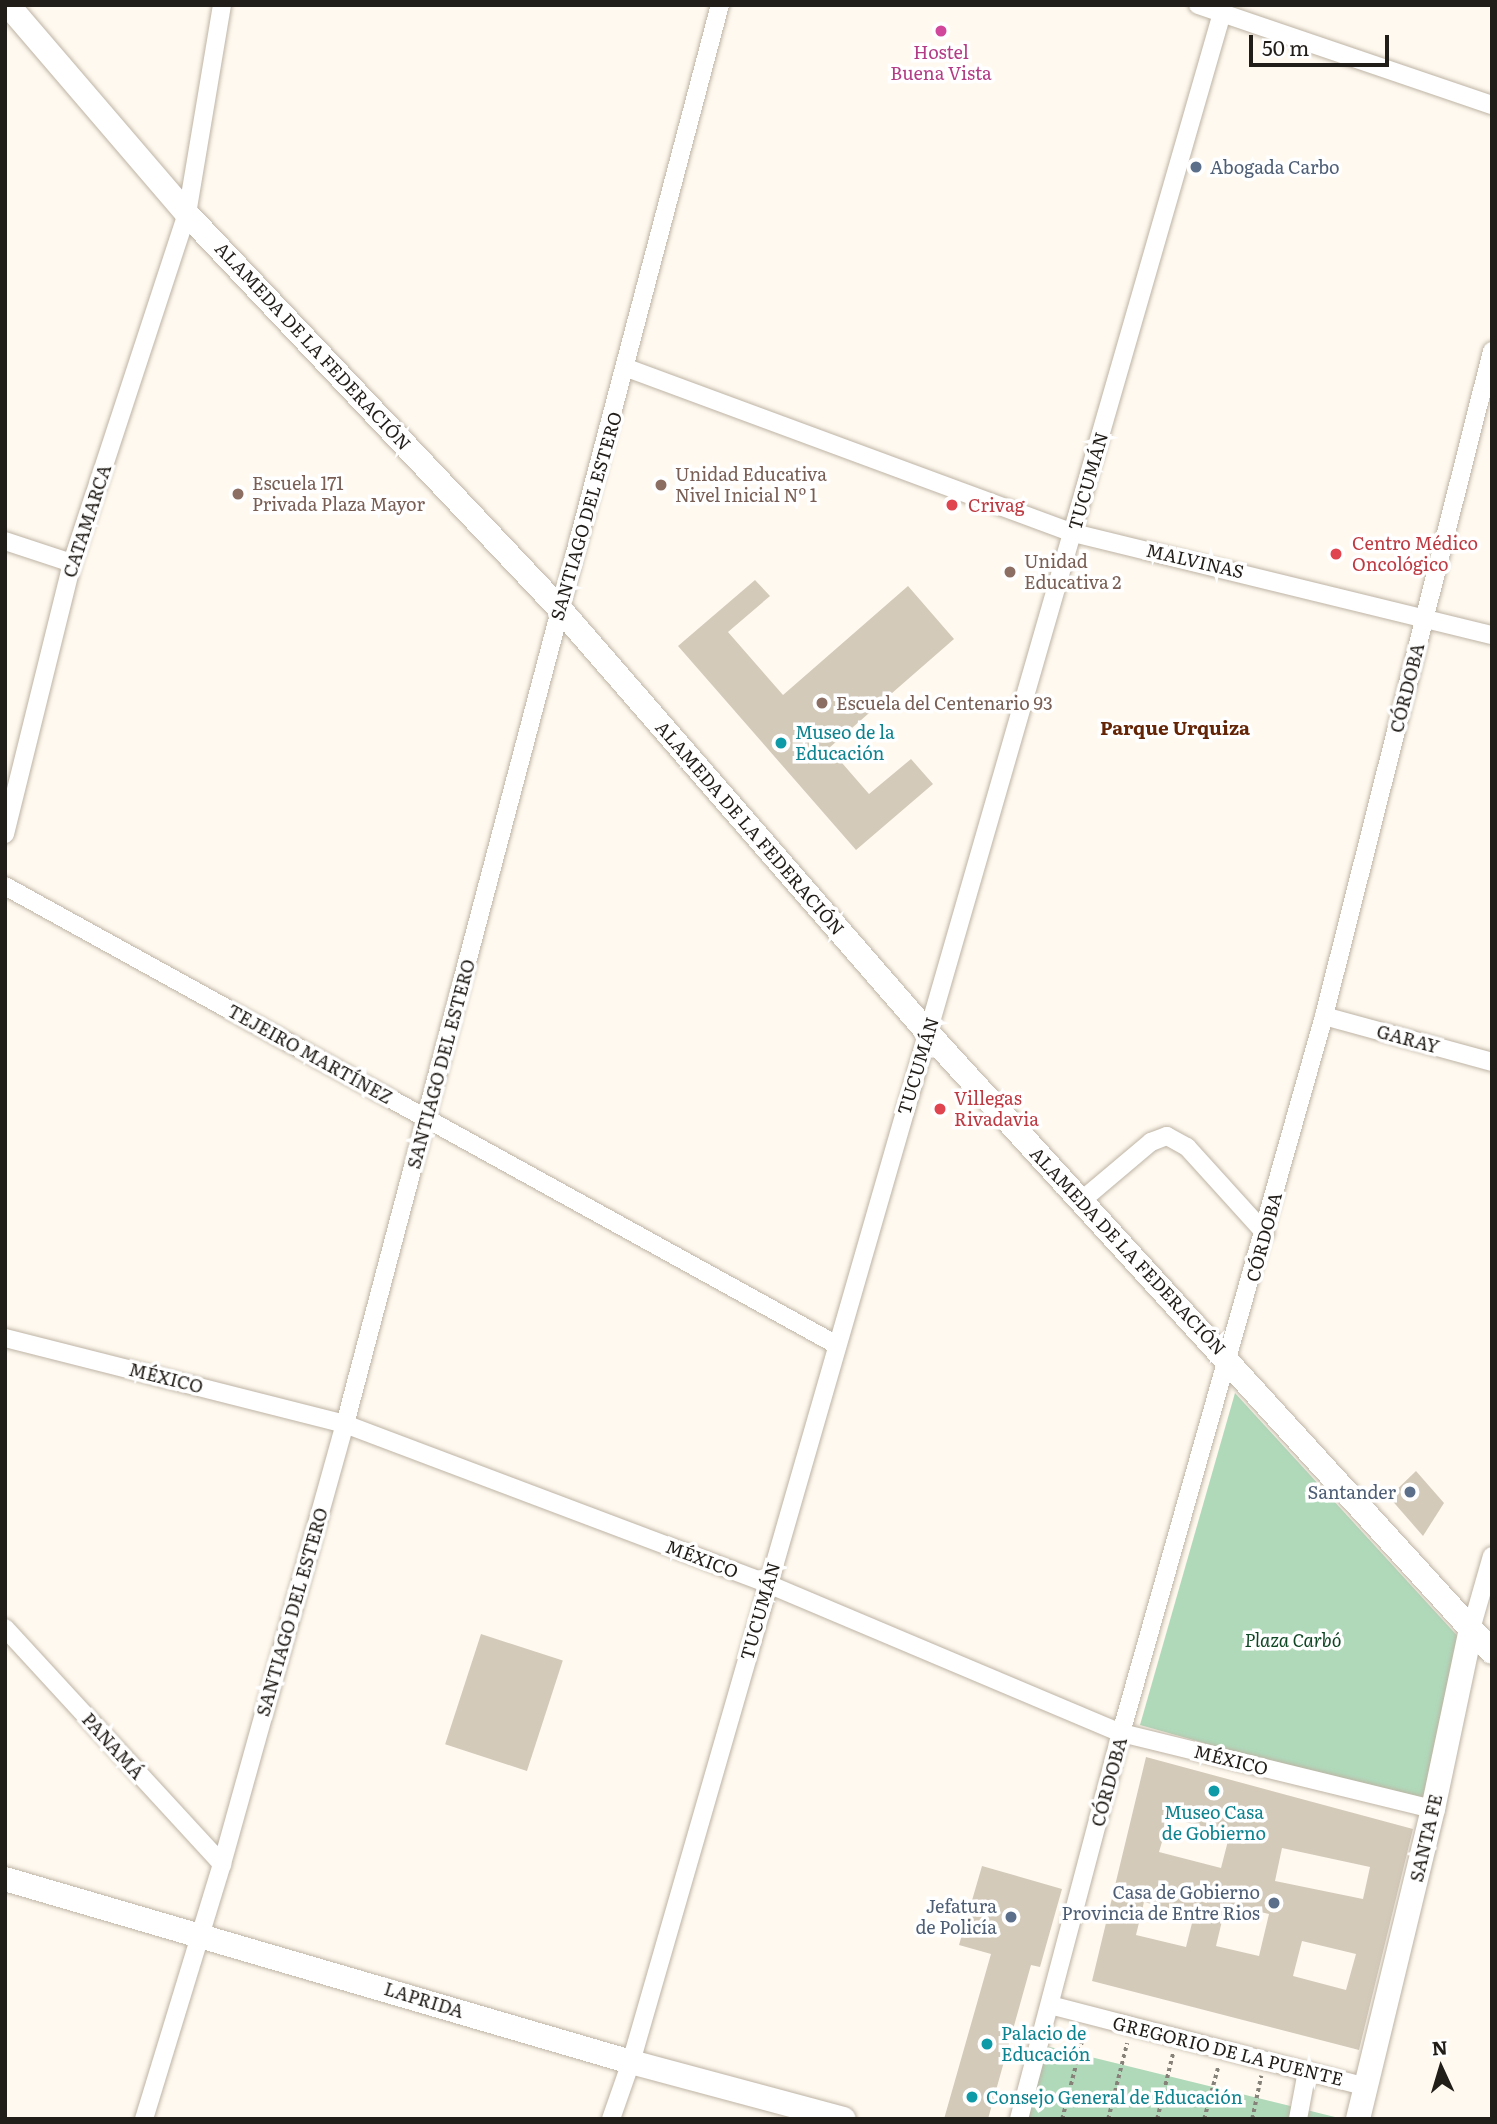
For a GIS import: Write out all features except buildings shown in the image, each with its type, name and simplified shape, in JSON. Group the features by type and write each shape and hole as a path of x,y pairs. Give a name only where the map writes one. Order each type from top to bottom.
{"street":[{"name":"ALAMEDA DE LA FEDERACIÓN","path":"8,5 187,214 560,609 928,1033 1492,1652"},
{"name":"CATAMARCA","path":"5,834 72,563 187,214 222,5"},
{"name":"SANTIAGO DEL ESTERO","path":"144,2119 222,1864 345,1424 560,609 627,368 720,5"},
{"path":"1198,5 1492,105"},
{"name":"TUCUMÁN","path":"611,2119 631,2062 835,1344 928,1033 1222,13"},
{"name":"CÓRDOBA","path":"1019,2119 1121,1733 1229,1362 1324,1016 1492,351"},
{"name":"MALVINAS","path":"627,368 1073,533 1425,616 1492,635"},
{"path":"5,541 72,563"},
{"name":"TEJEIRO MARTÍNEZ","path":"5,887 835,1344"},
{"name":"GARAY","path":"1324,1016 1492,1062"},
{"path":"1081,1201 1151,1142 1167,1136 1187,1147 1265,1233"},
{"name":"MÉXICO","path":"5,1338 345,1424 768,1584 1121,1733 1433,1809"},
{"name":"SANTA FE","path":"1358,2119 1433,1809 1471,1629 1492,1556"},
{"name":"PANAMÁ","path":"5,1628 222,1864"},
{"name":"LAPRIDA","path":"5,1879 200,1933 631,2062 844,2119"},
{"name":"GREGORIO DE LA PUENTE","path":"1050,2005 1366,2087"},
{"path":"1298,2119 1307,2071"}],"path":[{"path":"1062,2119 1089,2015"},
{"path":"1108,2119 1131,2026"},
{"path":"1157,2119 1177,2038"},
{"path":"1204,2119 1222,2050"},
{"path":"1252,2119 1265,2061"}],"green space":[{"name":"Plaza Carbó","path":"1235,1393 1463,1642 1422,1804 1140,1725"},
{"path":"1046,2046 1335,2117 1028,2119"}],"place":[{"name":"Hostel Buena Vista","path":"941,31"},
{"name":"Abogada Carbo","path":"1196,167"},
{"name":"Unidad Educativa Nivel Inicial Nº 1","path":"661,485"},
{"name":"Escuela 171 Privada Plaza Mayor","path":"238,494"},
{"name":"Crivag","path":"952,505"},
{"name":"Centro Médico Oncológico","path":"1336,554"},
{"name":"Unidad Educativa 2","path":"1010,572"},
{"name":"Escuela del Centenario 93","path":"822,703"},
{"name":"Museo de la Educación","path":"781,743"},
{"name":"Villegas Rivadavia","path":"940,1109"},
{"name":"Santander","path":"1410,1492"},
{"name":"Museo Casa de Gobierno","path":"1214,1791"},
{"name":"Casa de Gobierno Provincia de Entre Rios","path":"1274,1903"},
{"name":"Jefatura de Policía","path":"1011,1917"},
{"name":"Palacio de Educación","path":"987,2044"},
{"name":"Consejo General de Educación","path":"972,2097"}],"district":[{"name":"Parque Urquiza","path":"1175,728"}]}
